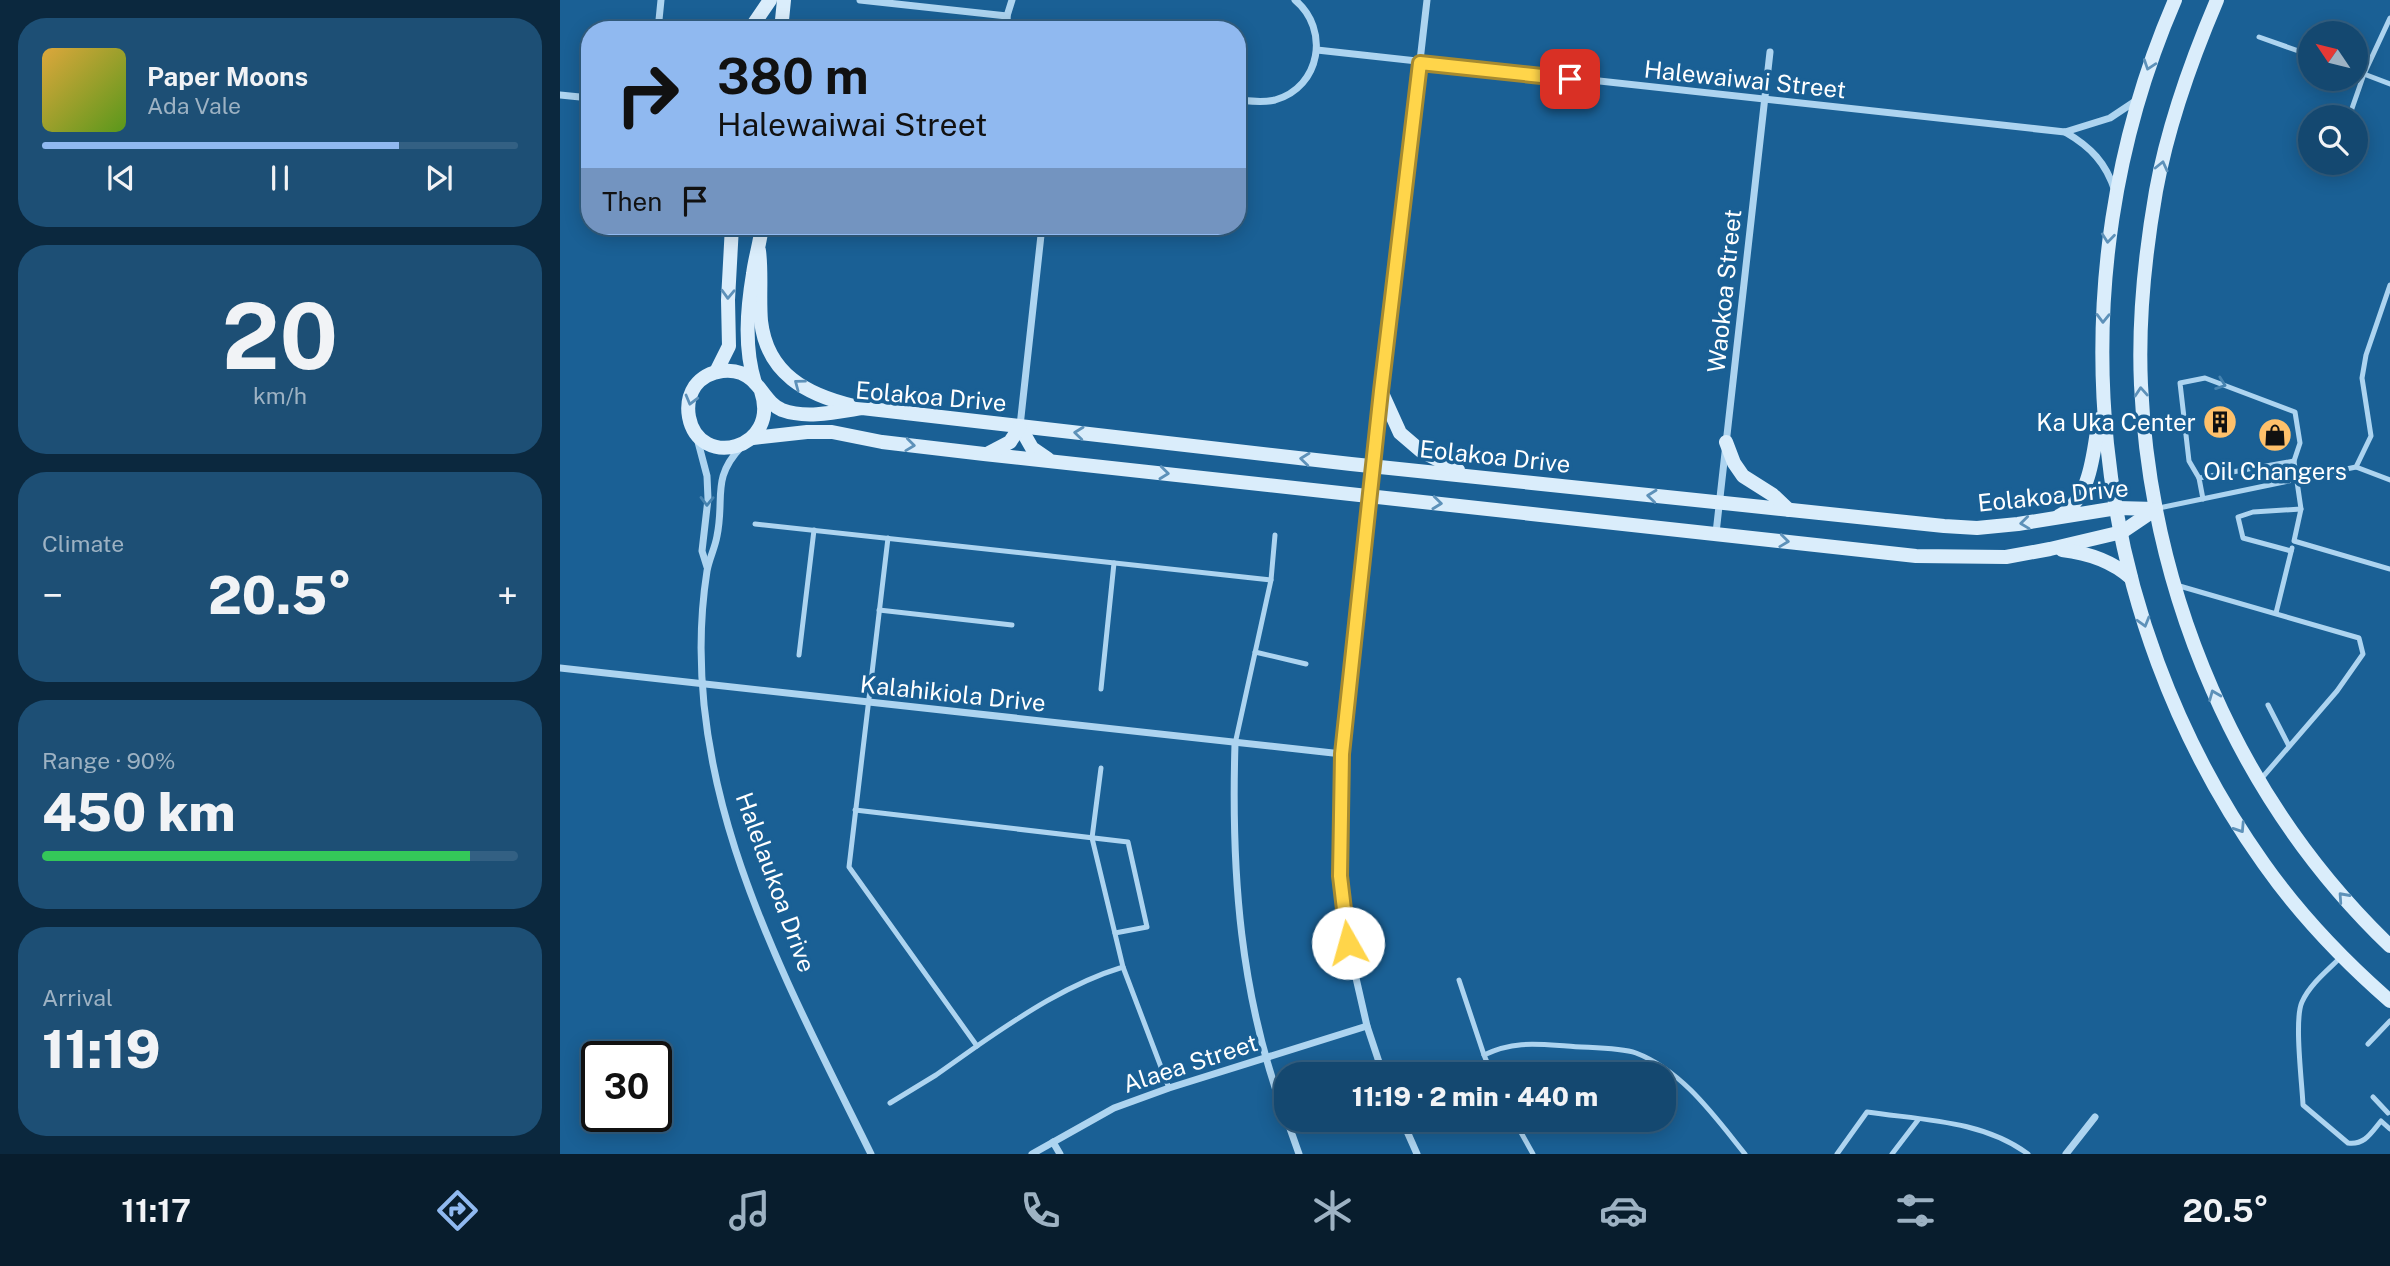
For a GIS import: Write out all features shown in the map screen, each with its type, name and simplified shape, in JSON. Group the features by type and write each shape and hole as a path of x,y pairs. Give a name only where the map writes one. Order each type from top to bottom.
{"street":[{"path":"660,21 661,0"},
{"path":"752,21 754,0"},
{"path":"756,21 770,0"},
{"path":"782,21 783,0"},
{"path":"860,0 1007,16"},
{"path":"1007,21 1012,0"},
{"path":"1246,100 1273,101 1288,95 1301,85 1310,73 1317,50 1314,27 1308,13 1295,0"},
{"path":"1379,1062 1367,1026 1348,943 1340,876 1342,754 1427,0"},
{"path":"2175,0 2137,100 2115,191 2104,285 2103,400 2110,475 2131,578 2148,638 2180,717 2220,798 2264,865 2306,918 2341,957 2390,1001"},
{"path":"2217,0 2193,58 2170,131 2156,189 2148,246 2142,318 2141,385 2146,451 2155,509 2189,635 2219,708 2259,782 2305,852 2366,923 2390,946"},
{"name":"Halewaiwai Street","path":"1317,50 2065,132 2110,118 2137,100"},
{"name":"Waokoa Street","path":"1716,533 1770,52"},
{"path":"560,95 581,97"},
{"name":"Halewaiwai Street","path":"2065,132 2094,152 2108,171 2115,191"},
{"path":"716,372 729,346 727,300 731,235"},
{"path":"758,387 742,373 729,370 704,377 689,398 687,411 696,434 717,447 730,448 747,441 760,428 765,416 765,403 748,353 753,272 761,235"},
{"path":"984,454 1010,442 1020,426 1041,235"},
{"path":"759,251 762,272 761,321 772,355 787,375 805,390 825,399 862,408"},
{"name":"Eolakoa Drive","path":"758,387 779,409 795,413 862,408 1373,466 1955,527 1977,528 2117,508 2155,509"},
{"path":"1381,391 1394,425 1408,441 1430,456 1469,475"},
{"path":"2053,519 2069,510 2083,489 2090,469 2103,400"},
{"path":"1020,426 1032,448 1053,461"},
{"name":"Eolakoa Drive","path":"747,441 807,432 832,432 883,442 984,454 1927,556 2006,557 2050,549 2122,532 2155,509"},
{"name":"Halelaukoa Drive","path":"696,434 706,476 708,499 702,551 708,568"},
{"name":"Halelaukoa Drive","path":"747,441 724,468 720,485 717,536 708,568 703,612 704,684 714,774 731,838 757,911 809,1028 871,1154"},
{"path":"1726,442 1734,463 1743,476 1773,495 1789,510"},
{"path":"2050,549 2082,553 2105,561 2131,578"},
{"name":"Kalahikiola Drive","path":"560,668 1342,754"},
{"path":"1235,744 1235,860 1245,962 1265,1059 1274,1084"},
{"name":"Alaea Street","path":"1032,1154 1114,1108 1367,1026"},
{"path":"2066,1154 2095,1117"},
{"path":"1291,1132 1299,1154"},
{"path":"1407,1132 1417,1154"},
{"path":"1053,1142 1060,1154"}],"lane":[{"path":"2368,65 2390,18"},
{"path":"2259,37 2298,51"},
{"path":"2368,75 2390,83"},
{"path":"2356,467 2371,436 2362,378 2366,355 2390,285"},
{"path":"2203,499 2199,478 2189,461 2180,383 2205,378 2295,412 2300,443 2294,461 2301,509 2276,613"},
{"path":"2199,478 2294,461"},
{"path":"2155,509 2356,467 2390,480"},
{"path":"2291,551 2243,538 2238,517 2253,512 2301,509"},
{"path":"755,524 1271,580"},
{"path":"799,655 814,530"},
{"path":"1235,744 1271,580 1275,535"},
{"path":"888,538 849,867 977,1046"},
{"path":"2294,541 2390,569"},
{"path":"1101,689 1114,563"},
{"path":"2175,585 2359,638 2363,654 2336,691 2259,782"},
{"path":"879,610 1012,625"},
{"path":"1255,652 1306,664"},
{"path":"2268,705 2289,746"},
{"path":"1101,768 1092,838 1123,967 1169,1088"},
{"path":"855,810 1128,842 1147,926 1115,933"},
{"path":"2341,957 2309,990 2301,1004 2299,1018 2303,1105 2348,1143 2366,1140 2381,1121 2390,1129"},
{"path":"890,1102 936,1075 1027,1012 1102,973 1123,967"},
{"path":"1458,980 1487,1062"},
{"path":"2368,1044 2390,1021"},
{"path":"1484,1055 1525,1043 1634,1052 1676,1076 1745,1154"},
{"path":"2373,1097 2388,1113"},
{"path":"1837,1154 1867,1112 1973,1127 2010,1141 2028,1154"},
{"path":"1892,1154 1918,1120"},
{"path":"1521,1132 1533,1154"},
{"path":"2013,1154 2018,1147"}],"place":[{"name":"Ka Uka Center","path":"2220,422"},
{"name":"Oil Changers","path":"2275,435"}],"route":[{"path":"1348,943 1340,876 1342,754 1420,63 1570,79"}]}
